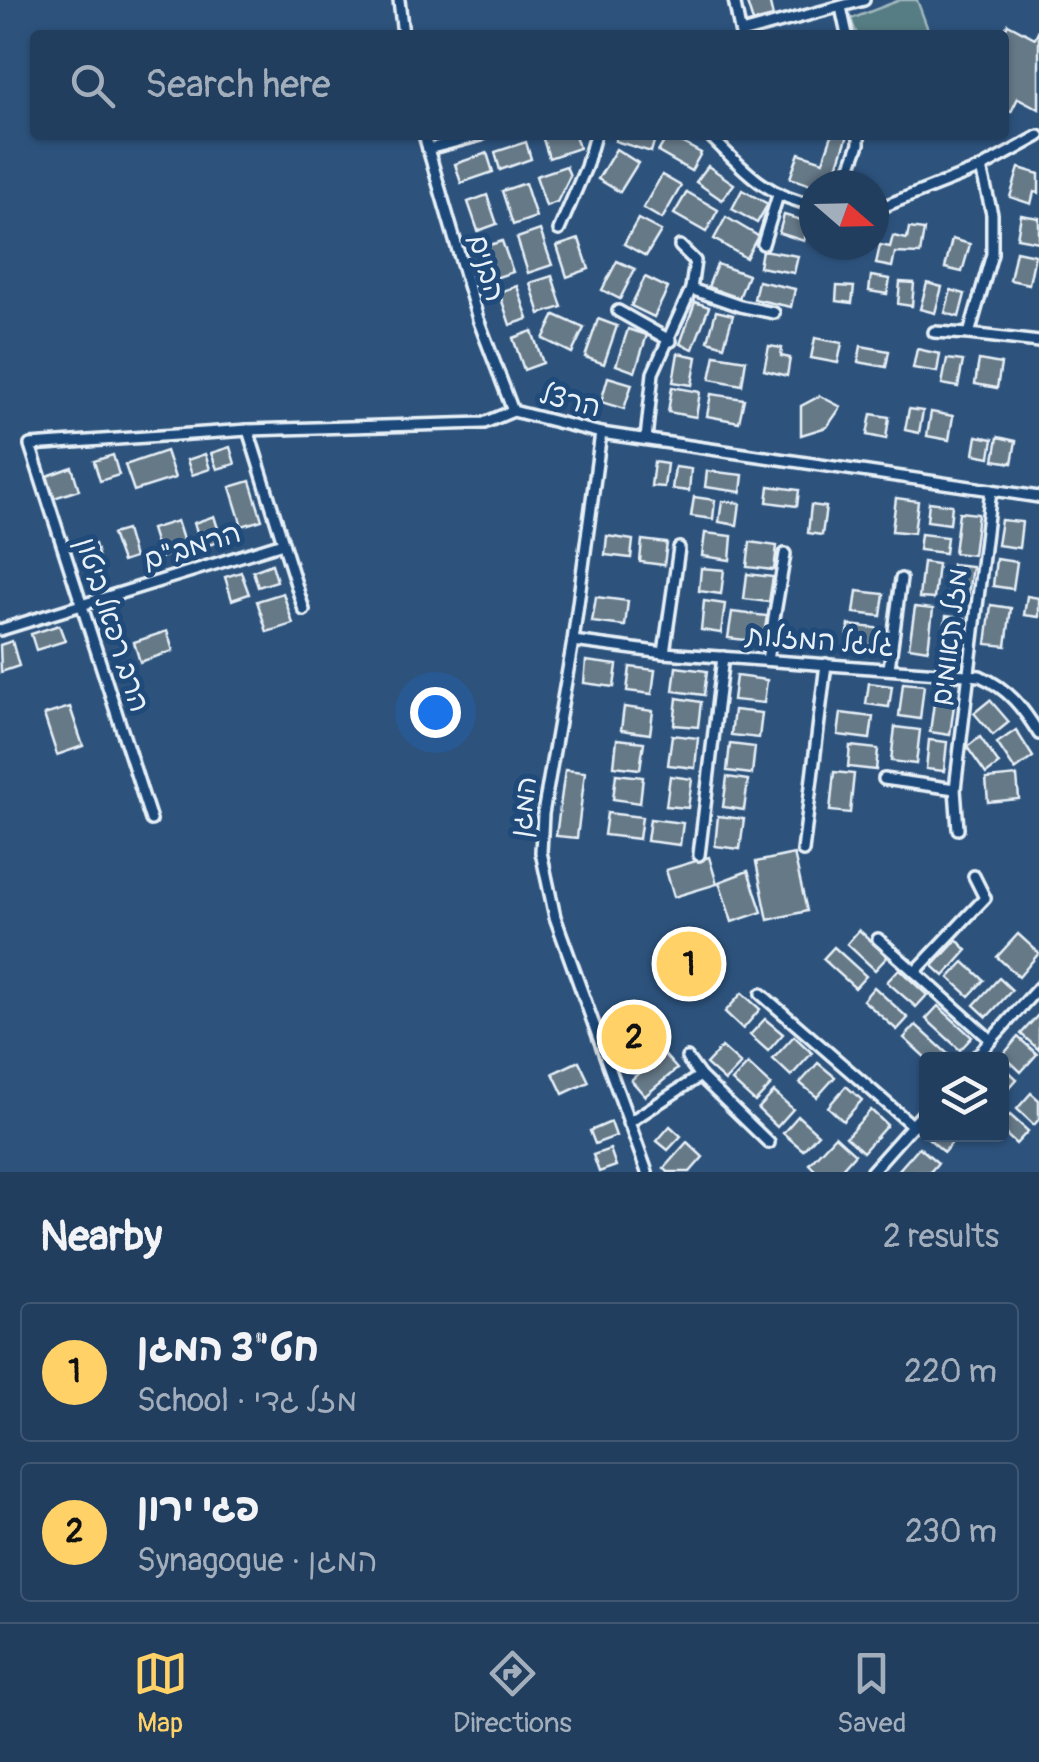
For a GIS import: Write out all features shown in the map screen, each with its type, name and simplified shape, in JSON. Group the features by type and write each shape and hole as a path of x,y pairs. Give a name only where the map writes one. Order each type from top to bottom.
{"street":[{"path":"398,0 402,30"},
{"path":"734,0 740,30"},
{"path":"755,30 864,0"},
{"path":"841,6 846,30"},
{"path":"889,204 981,168 1039,136"},
{"name":"הבנים","path":"425,140 478,320 513,410"},
{"path":"428,149 463,140"},
{"path":"559,230 594,140"},
{"path":"716,140 737,166 778,195 799,201"},
{"path":"849,170 859,140"},
{"path":"969,334 992,254 992,214 981,168"},
{"path":"764,244 778,195"},
{"path":"646,439 653,372 691,289 694,261 680,246"},
{"path":"691,289 774,313"},
{"path":"618,311 670,340"},
{"path":"934,332 1039,342"},
{"name":"הרצל","path":"30,445 248,430 484,423 513,410 601,433 1039,497"},
{"name":"הרמב\"ם","path":"248,430 304,610"},
{"name":"המגן","path":"601,433 573,641 543,814 541,852 555,917 648,1172"},
{"name":"הרב רפאל ביטון","path":"30,445 151,820"},
{"name":"מזל תאומים","path":"958,829 955,789 990,490"},
{"name":"הרמב\"ם","path":"0,630 282,543"},
{"path":"664,653 679,548"},
{"path":"767,660 785,554"},
{"path":"889,668 901,579"},
{"name":"גלגל המזלות","path":"573,641 664,653 980,676 1006,691 1039,734"},
{"path":"700,854 723,658"},
{"path":"804,851 826,664"},
{"path":"1030,719 1039,709"},
{"path":"884,779 955,789"},
{"path":"915,972 985,898 974,876"},
{"path":"878,939 990,1040"},
{"path":"980,1052 1039,986"},
{"path":"761,994 912,1126"},
{"path":"688,1058 700,1076 768,1143"},
{"path":"628,1123 700,1076"},
{"path":"870,1172 919,1118"}],"green space":[{"path":"900,0 917,0 928,30 855,30 851,19"}],"building":[{"path":"746,0 769,0 773,17 753,22"},
{"path":"1008,24 1035,38 1039,29 1039,109 1018,98 1009,111 1009,30 1005,30"},
{"path":"543,140 577,140 579,148 549,158"},
{"path":"615,140 655,140 651,152"},
{"path":"665,140 677,140 701,153 691,171 658,152"},
{"path":"830,140 846,140 836,170 799,170 799,181 790,178 799,153 823,161"},
{"path":"526,142 531,159 500,170 495,152"},
{"path":"616,149 638,163 620,192 598,179"},
{"path":"487,153 493,172 461,183 455,164"},
{"path":"566,166 570,176 557,202 546,206 536,176"},
{"path":"708,166 734,184 722,200 696,182"},
{"path":"1019,168 1039,174 1039,193 1034,192 1031,204 1010,197"},
{"path":"662,175 681,186 662,219 643,208"},
{"path":"525,183 536,217 513,225 502,191"},
{"path":"742,190 768,204 757,223 732,209"},
{"path":"687,192 718,210 706,232 674,214"},
{"path":"487,195 497,224 478,231 468,202"},
{"path":"784,215 799,219 799,239 779,233"},
{"path":"1021,215 1039,218 1039,242 1017,238"},
{"path":"726,217 758,236 746,258 714,239"},
{"path":"638,219 661,231 646,256 624,244"},
{"path":"909,228 924,230 920,254 895,253 892,267 876,264 877,260 889,260 893,236 907,239"},
{"path":"540,230 552,265 528,273 517,238"},
{"path":"579,239 589,269 567,277 557,246"},
{"path":"952,239 970,244 962,272 945,268"},
{"path":"502,241 513,272 495,278 484,247"},
{"path":"762,250 798,256 794,273 759,267"},
{"path":"1016,251 1035,255 1029,284 1010,280"},
{"path":"617,261 635,269 620,299 602,290"},
{"path":"717,264 748,275 739,298 708,287"},
{"path":"552,276 562,307 540,314 530,283"},
{"path":"871,276 890,279 887,294 869,291"},
{"path":"645,277 668,288 654,317 631,306"},
{"path":"758,281 795,289 791,307 754,299"},
{"path":"900,282 914,283 912,306 898,304"},
{"path":"927,283 942,287 935,313 920,309"},
{"path":"517,286 528,319 510,325 499,292"},
{"path":"837,286 854,287 852,303 836,301"},
{"path":"951,290 965,294 959,317 945,313"},
{"path":"695,302 709,307 693,349 680,344"},
{"path":"716,311 733,315 724,346 708,341"},
{"path":"555,315 584,328 572,353 543,339"},
{"path":"598,319 617,326 604,364 585,357"},
{"path":"628,329 647,335 635,372 616,365"},
{"path":"532,331 543,363 524,370 513,338"},
{"path":"815,338 842,343 838,363 811,358"},
{"path":"769,346 782,348 781,356 790,358 787,376 764,370"},
{"path":"861,346 889,351 886,367 858,362"},
{"path":"917,349 940,354 937,372 913,368"},
{"path":"678,353 697,357 692,385 673,382"},
{"path":"715,355 746,360 742,385 710,379"},
{"path":"947,359 963,361 958,387 942,384"},
{"path":"979,360 1001,364 997,388 975,384"},
{"path":"608,377 632,384 624,409 601,402"},
{"path":"672,387 700,392 696,417 668,412"},
{"path":"711,394 744,399 739,422 707,416"},
{"path":"820,396 841,407 827,427 801,435 801,406"},
{"path":"909,409 923,411 919,433 905,430"},
{"path":"931,412 953,416 949,440 927,436"},
{"path":"871,414 889,417 886,439 867,435"},
{"path":"977,436 993,439 990,457 974,454"},
{"path":"998,437 1016,441 1012,463 994,460"},
{"path":"230,447 235,464 217,469 211,453"},
{"path":"166,451 175,478 134,491 125,465"},
{"path":"205,454 210,469 192,475 187,460"},
{"path":"113,455 119,475 100,481 94,461"},
{"path":"654,462 667,464 664,487 651,486"},
{"path":"72,467 79,490 54,498 47,476"},
{"path":"675,467 691,469 689,491 672,489"},
{"path":"707,471 743,475 741,492 705,487"},
{"path":"250,481 262,520 242,526 230,487"},
{"path":"769,486 799,490 797,506 767,502"},
{"path":"694,497 715,500 713,519 691,516"},
{"path":"896,498 918,501 914,533 892,531"},
{"path":"722,501 740,503 737,525 719,522"},
{"path":"929,502 952,505 950,524 927,521"},
{"path":"811,505 826,507 822,535 808,533"},
{"path":"959,512 978,514 973,555 954,553"},
{"path":"214,516 222,541 202,547 194,523"},
{"path":"1001,520 1022,522 1019,548 997,545"},
{"path":"177,521 186,549 160,558 151,529"},
{"path":"126,530 134,558 122,562 112,534"},
{"path":"705,533 732,536 730,560 702,556"},
{"path":"921,534 947,537 945,553 919,550"},
{"path":"607,536 633,540 631,558 605,555"},
{"path":"642,540 667,543 664,565 640,562"},
{"path":"750,542 777,546 774,570 747,567"},
{"path":"95,544 101,566 87,570 80,549"},
{"path":"996,559 1017,562 1013,589 993,586"},
{"path":"923,562 938,564 934,599 919,598"},
{"path":"272,564 277,581 258,587 253,571"},
{"path":"952,564 972,566 967,604 947,602"},
{"path":"701,568 724,570 721,594 699,591"},
{"path":"241,572 249,594 232,600 225,577"},
{"path":"747,574 773,577 769,602 744,599"},
{"path":"857,591 884,594 881,616 854,613"},
{"path":"283,593 293,624 267,632 257,601"},
{"path":"1027,596 1039,598 1039,617 1024,615"},
{"path":"596,597 628,601 625,626 592,622"},
{"path":"704,601 725,604 721,633 701,630"},
{"path":"991,605 1011,608 1006,646 986,644"},
{"path":"915,607 933,609 928,650 909,647"},
{"path":"732,612 767,616 763,642 728,638"},
{"path":"946,616 965,618 960,656 941,654"},
{"path":"59,625 65,641 36,650 31,634"},
{"path":"849,625 884,629 881,646 847,642"},
{"path":"167,631 173,651 140,662 134,642"},
{"path":"12,641 19,666 1,672 0,645"},
{"path":"586,661 617,665 614,687 584,683"},
{"path":"630,667 655,670 652,694 627,691"},
{"path":"676,667 707,671 704,695 673,691"},
{"path":"736,676 767,680 764,703 733,700"},
{"path":"869,683 892,686 889,707 866,704"},
{"path":"903,683 924,685 920,719 899,716"},
{"path":"936,688 956,690 950,735 930,732"},
{"path":"677,698 701,702 698,727 674,725"},
{"path":"990,700 1009,722 993,735 974,713"},
{"path":"70,707 83,746 57,755 44,715"},
{"path":"624,707 653,711 650,734 621,730"},
{"path":"734,710 762,713 759,738 731,735"},
{"path":"841,713 873,717 870,739 838,735"},
{"path":"895,727 920,730 916,764 891,761"},
{"path":"1016,730 1033,757 1015,770 997,743"},
{"path":"672,735 698,738 695,768 668,765"},
{"path":"980,737 999,764 986,774 967,747"},
{"path":"617,739 644,742 640,769 614,766"},
{"path":"929,740 947,742 944,771 926,769"},
{"path":"730,744 755,747 752,774 727,771"},
{"path":"850,746 878,749 876,770 848,767"},
{"path":"565,770 585,772 577,838 556,836"},
{"path":"834,772 854,774 850,813 830,811"},
{"path":"616,774 643,777 640,803 613,799"},
{"path":"670,776 692,779 688,808 666,806"},
{"path":"1017,776 1019,799 988,802 986,779"},
{"path":"727,777 748,780 744,810 723,807"},
{"path":"607,813 642,817 639,839 604,835"},
{"path":"718,816 744,819 740,849 715,846"},
{"path":"650,819 683,823 680,845 647,841"},
{"path":"794,854 807,911 768,920 756,862"},
{"path":"709,857 717,884 674,897 666,870"},
{"path":"748,871 762,912 732,922 719,882"},
{"path":"859,930 888,956 875,970 847,944"},
{"path":"1018,934 1039,953 1019,977 997,957"},
{"path":"957,940 967,950 944,976 933,966"},
{"path":"834,947 866,976 855,988 823,959"},
{"path":"964,962 984,980 969,996 949,978"},
{"path":"899,969 927,995 916,1007 887,982"},
{"path":"999,978 1012,990 987,1017 974,1005"},
{"path":"874,987 908,1018 897,1030 863,1000"},
{"path":"742,993 760,1009 743,1029 725,1012"},
{"path":"938,1006 972,1037 960,1050 926,1019"},
{"path":"1039,1014 1039,1050 1021,1034"},
{"path":"637,1016 653,1033 629,1055 613,1038"},
{"path":"765,1019 783,1034 768,1051 750,1035"},
{"path":"916,1025 946,1052 919,1052 904,1038"},
{"path":"794,1036 812,1053 791,1076 773,1059"},
{"path":"1018,1037 1037,1054 1021,1072 1006,1052"},
{"path":"722,1047 741,1064 725,1081 706,1064"},
{"path":"662,1052 677,1069 645,1096 631,1080"},
{"path":"579,1061 589,1082 563,1094 553,1073"},
{"path":"818,1063 835,1077 817,1097 800,1083"},
{"path":"748,1064 771,1085 755,1102 732,1081"},
{"path":"1009,1072 1017,1079 1009,1088"},
{"path":"846,1086 862,1100 843,1121 828,1107"},
{"path":"774,1092 793,1109 777,1127 758,1109"},
{"path":"1031,1093 1039,1100 1039,1119 1034,1125 1017,1109"},
{"path":"871,1110 887,1125 863,1152 846,1137"},
{"path":"798,1116 818,1134 803,1150 783,1133"},
{"path":"1009,1116 1028,1131 1016,1144 1009,1138"},
{"path":"611,1122 616,1136 595,1144 590,1131"},
{"path":"670,1126 681,1136 668,1150 657,1141"},
{"path":"835,1136 855,1154 839,1172 817,1172 809,1164"},
{"path":"687,1142 703,1157 690,1172 668,1172 664,1168"},
{"path":"933,1142 952,1142 944,1152"},
{"path":"919,1147 938,1163 930,1172 897,1172"},
{"path":"610,1149 616,1166 599,1172 593,1155"}],"place":[{"name":"חט\"צ המגן","path":"689,964"},
{"name":"פגי ירון","path":"634,1037"}]}
